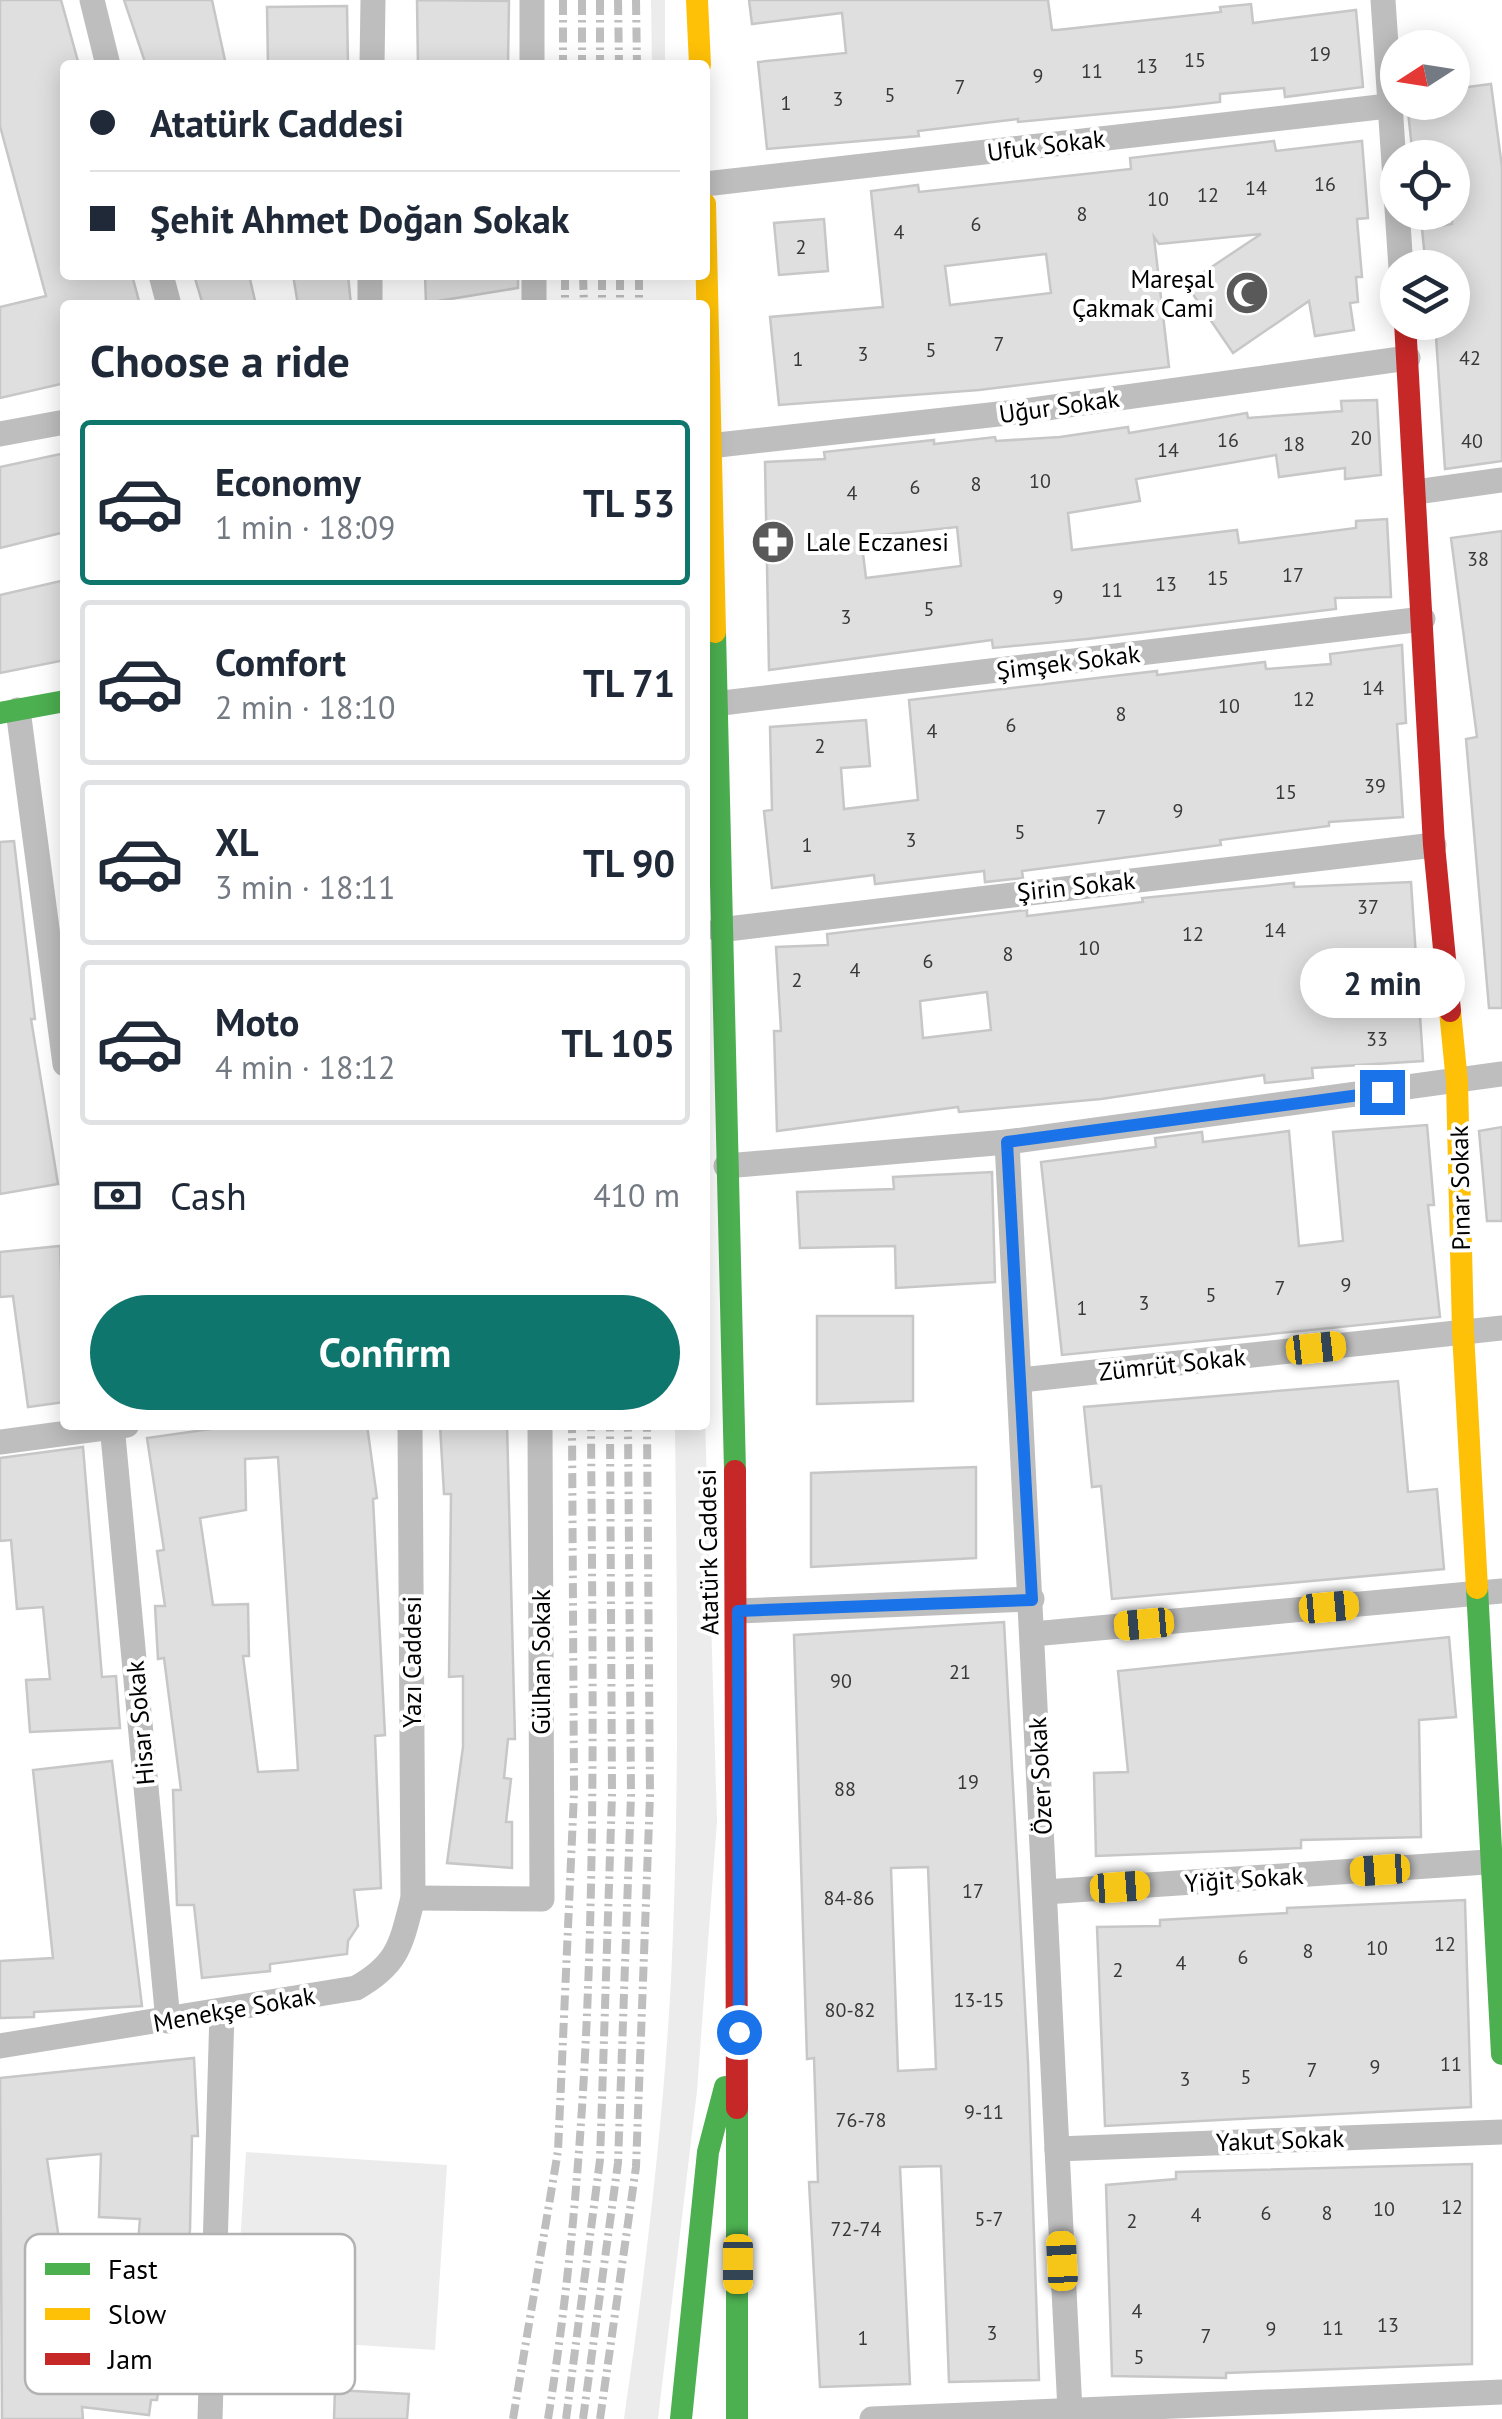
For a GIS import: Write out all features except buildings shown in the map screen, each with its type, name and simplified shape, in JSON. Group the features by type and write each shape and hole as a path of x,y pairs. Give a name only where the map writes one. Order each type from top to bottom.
{"main road":[{"path":"697,0 700,60"},
{"name":"Pınar Sokak","path":"1407,340 1434,845 1457,1082 1463,1332 1489,1592 1502,2054"},
{"name":"Atatürk Caddesi","path":"710,498 738,1611 737,2419"},
{"path":"9,711 60,702"},
{"path":"680,2419 708,2152 739,2032"}],"street":[{"path":"92,0 107,60"},
{"path":"372,0 372,60"},
{"path":"532,0 532,60"},
{"path":"1383,0 1384,30"},
{"name":"Ufuk Sokak","path":"710,183 1380,107"},
{"path":"1389,120 1400,250"},
{"name":"Uğur Sokak","path":"710,446 1017,412 1408,358"},
{"path":"0,434 60,423"},
{"path":"1416,492 1502,480"},
{"name":"Şimşek Sokak","path":"714,704 1423,620"},
{"path":"9,711 60,1032"},
{"name":"Şirin Sokak","path":"719,930 1434,845"},
{"path":"726,1166 1007,1142 1502,1074"},
{"name":"Özer Sokak","path":"1007,1142 1022,1380 1070,2411"},
{"name":"Zümrüt Sokak","path":"1022,1380 1502,1328"},
{"path":"0,1442 88,1430"},
{"name":"Hisar Sokak","path":"117,1430 168,2021"},
{"name":"Yazı Caddesi","path":"410,1430 413,1898"},
{"name":"Gülhan Sokak","path":"413,1898 542,1899 540,1430"},
{"path":"1033,1634 1489,1592"},
{"path":"738,1611 1032,1600"},
{"name":"Yiğit Sokak","path":"1045,1892 1497,1862"},
{"name":"Menekşe Sokak","path":"0,2046 356,1988 384,1972 402,1941 413,1898"},
{"path":"215,2234 222,2012"},
{"name":"Yakut Sokak","path":"1057,2149 1502,2132"},
{"path":"872,2419 1502,2392"},
{"path":"210,2419 211,2394"}],"shaded area":[{"path":"651,0 665,0 665,60 652,60"},
{"path":"675,1430 705,1430 717,1821 697,2091 658,2419 624,2419 652,2200 671,1980 677,1633"},
{"path":"246,2152 447,2165 435,2350 355,2345 355,2234 241,2234"}],"railway":[{"path":"563,0 563,60"},
{"path":"582,0 582,60"},
{"path":"600,0 600,60"},
{"path":"618,0 619,60"},
{"path":"636,0 637,60"},
{"path":"565,280 565,300"},
{"path":"583,280 584,300"},
{"path":"602,280 602,300"},
{"path":"620,280 620,300"},
{"path":"639,280 639,300"},
{"path":"513,2419 558,2151 574,1793 572,1430"},
{"path":"548,2419 565,2295 585,2047 592,1799 591,1430"},
{"path":"566,2419 600,2160 612,1794 610,1430"},
{"path":"583,2419 618,2163 631,1795 628,1430"},
{"path":"600,2419 636,2167 650,1795 647,1430"}],"traffic: fast":[{"path":"715,632 735,1471"},
{"path":"0,713 60,702"},
{"path":"1477,1588 1502,2054"},
{"path":"681,2419 708,2152 725,2087"},
{"path":"737,2108 737,2419"}],"traffic: slow":[{"path":"697,0 700,60"},
{"path":"707,280 707,300"},
{"path":"710,418 715,632"},
{"path":"1450,1011 1457,1082 1463,1332 1477,1588"}],"traffic: jam":[{"path":"1406,340 1434,845 1450,1011"},
{"path":"735,1471 737,2108"}],"place":[{"name":"Mareşal Çakmak Cami","path":"1247,293"},
{"name":"Lale Eczanesi","path":"773,542"}],"route":[{"path":"739,2032 738,1611 1032,1600 1007,1142 1382,1092"}]}
